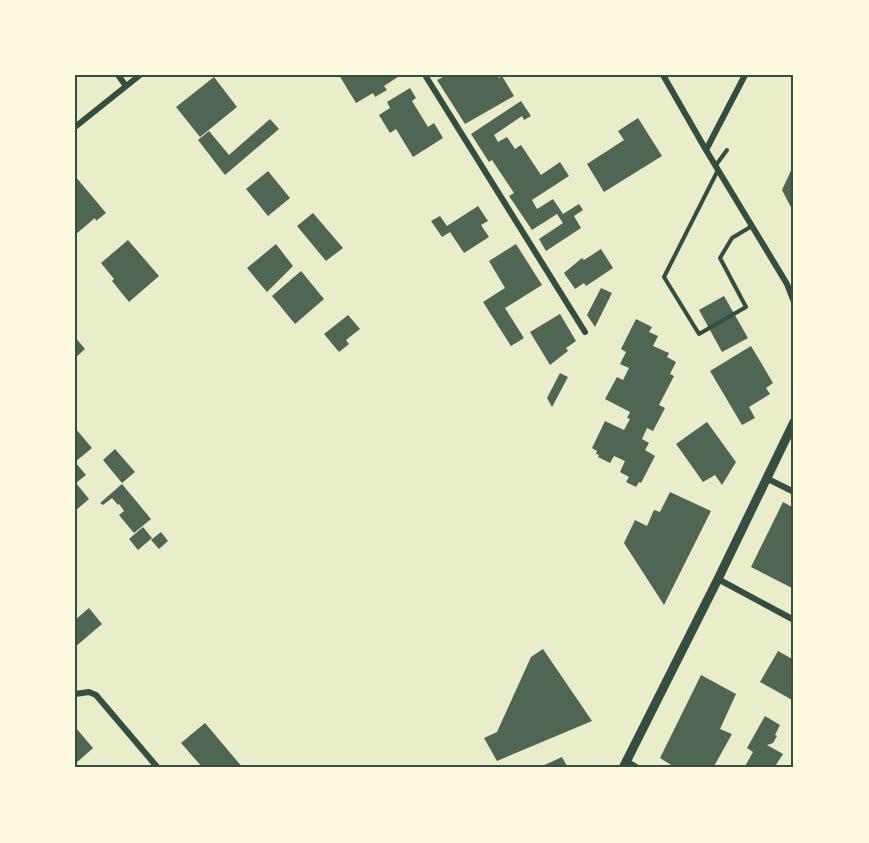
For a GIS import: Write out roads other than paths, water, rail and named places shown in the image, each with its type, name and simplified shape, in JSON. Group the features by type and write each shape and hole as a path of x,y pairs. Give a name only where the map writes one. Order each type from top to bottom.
{"street":[{"path":"118,75 126,86"},
{"path":"75,127 140,75"},
{"path":"425,75 585,332"},
{"path":"663,75 787,284 794,302"},
{"path":"706,150 745,75"},
{"path":"787,284 794,288"},
{"path":"638,768 625,764 768,479 794,422"},
{"path":"768,479 794,492"},
{"path":"718,579 794,620"},
{"path":"75,694 89,692 96,695 159,768"}],"lane":[{"path":"727,150 663,277 699,334 746,307 720,258 732,238 753,226"}]}
